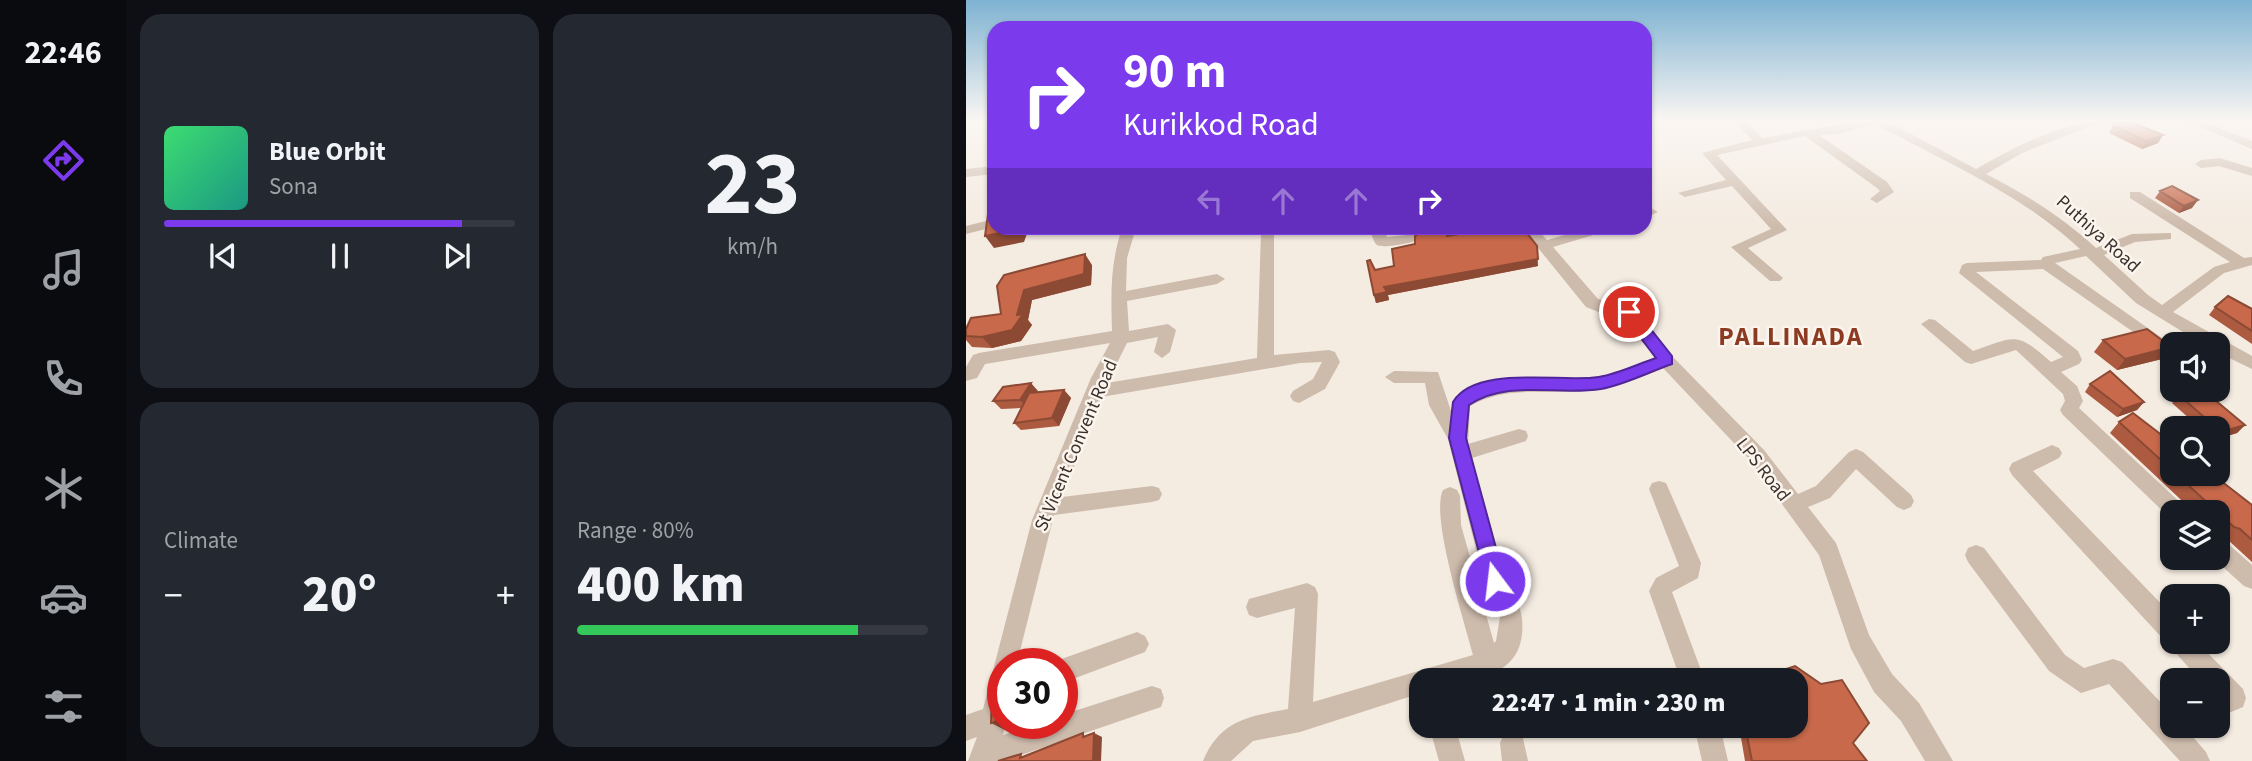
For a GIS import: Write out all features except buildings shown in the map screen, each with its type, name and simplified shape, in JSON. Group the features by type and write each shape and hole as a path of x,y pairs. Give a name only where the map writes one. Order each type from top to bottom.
{"street":[{"path":"1711,157 1780,230 1738,247 1775,278"},
{"path":"1842,157 1882,185 1887,192 1877,199"},
{"name":"Puthiya Road","path":"1943,157 2033,204 2062,225 2142,299 2193,332"},
{"path":"1976,174 2007,157"},
{"path":"2201,164 2213,161 2252,172"},
{"path":"966,173 987,171"},
{"path":"1685,193 1734,182"},
{"path":"2135,195 2247,262"},
{"path":"966,230 987,225"},
{"name":"St Vicent Convent Road","path":"1009,648 1028,567 1048,507 1094,392 1121,336 1120,258 1127,235"},
{"path":"1265,235 1265,363"},
{"path":"1380,235 1382,242 1416,238"},
{"name":"LPS Road","path":"1535,235 1592,303 1601,309 1629,312 1666,360 1756,455 1828,550 1859,641 1883,683 1910,712 1940,761"},
{"path":"1544,245 1578,235"},
{"path":"2048,260 2091,253 2120,241 2166,236"},
{"path":"2163,312 2219,270 2247,262"},
{"path":"2049,370 2073,360 2072,355 1967,273 1967,268 2046,264 2160,345"},
{"path":"1119,297 1217,279"},
{"path":"1929,324 1971,358 2015,343 2071,391 2074,401 2069,410 2164,500"},
{"path":"966,375 971,374 979,359 1168,330 1163,352"},
{"name":"Puthiya Road","path":"2230,354 2252,363"},
{"path":"1094,392 1300,357 1329,356 1331,362 1320,384 1299,396"},
{"path":"1460,446 1461,402 1480,389 1509,384 1600,383 1666,360"},
{"path":"1394,377 1432,376 1438,405 1460,446 1495,581 1511,617 1507,646 1493,662 1469,668"},
{"path":"1460,446 1519,436"},
{"path":"2052,453 2019,469 2160,619"},
{"path":"1793,505 1823,492 1856,457 1904,501"},
{"path":"1660,489 1690,563 1690,571 1664,585 1660,591 1688,668"},
{"path":"1048,507 1152,494"},
{"path":"1450,496 1451,525 1487,663"},
{"path":"1976,555 2057,663 2081,681 2113,671 2160,716"},
{"path":"2230,560 2252,579"},
{"path":"1257,607 1307,594 1300,719"},
{"path":"1078,665 1137,644"},
{"path":"2192,654 2206,668"},
{"path":"1216,761 1224,748 1247,729 1300,719 1409,685"},
{"path":"982,758 1152,698"},
{"path":"966,728 987,720"},
{"path":"1445,738 1452,761"},
{"path":"1710,738 1715,761"},
{"path":"2180,738 2197,761"},
{"path":"982,758 988,739"}],"district":[{"name":"PALLINADA","path":"1791,336"}],"route":[{"path":"1495,581 1457,438 1461,402 1480,389 1509,384 1600,383 1666,360 1629,312"}]}
